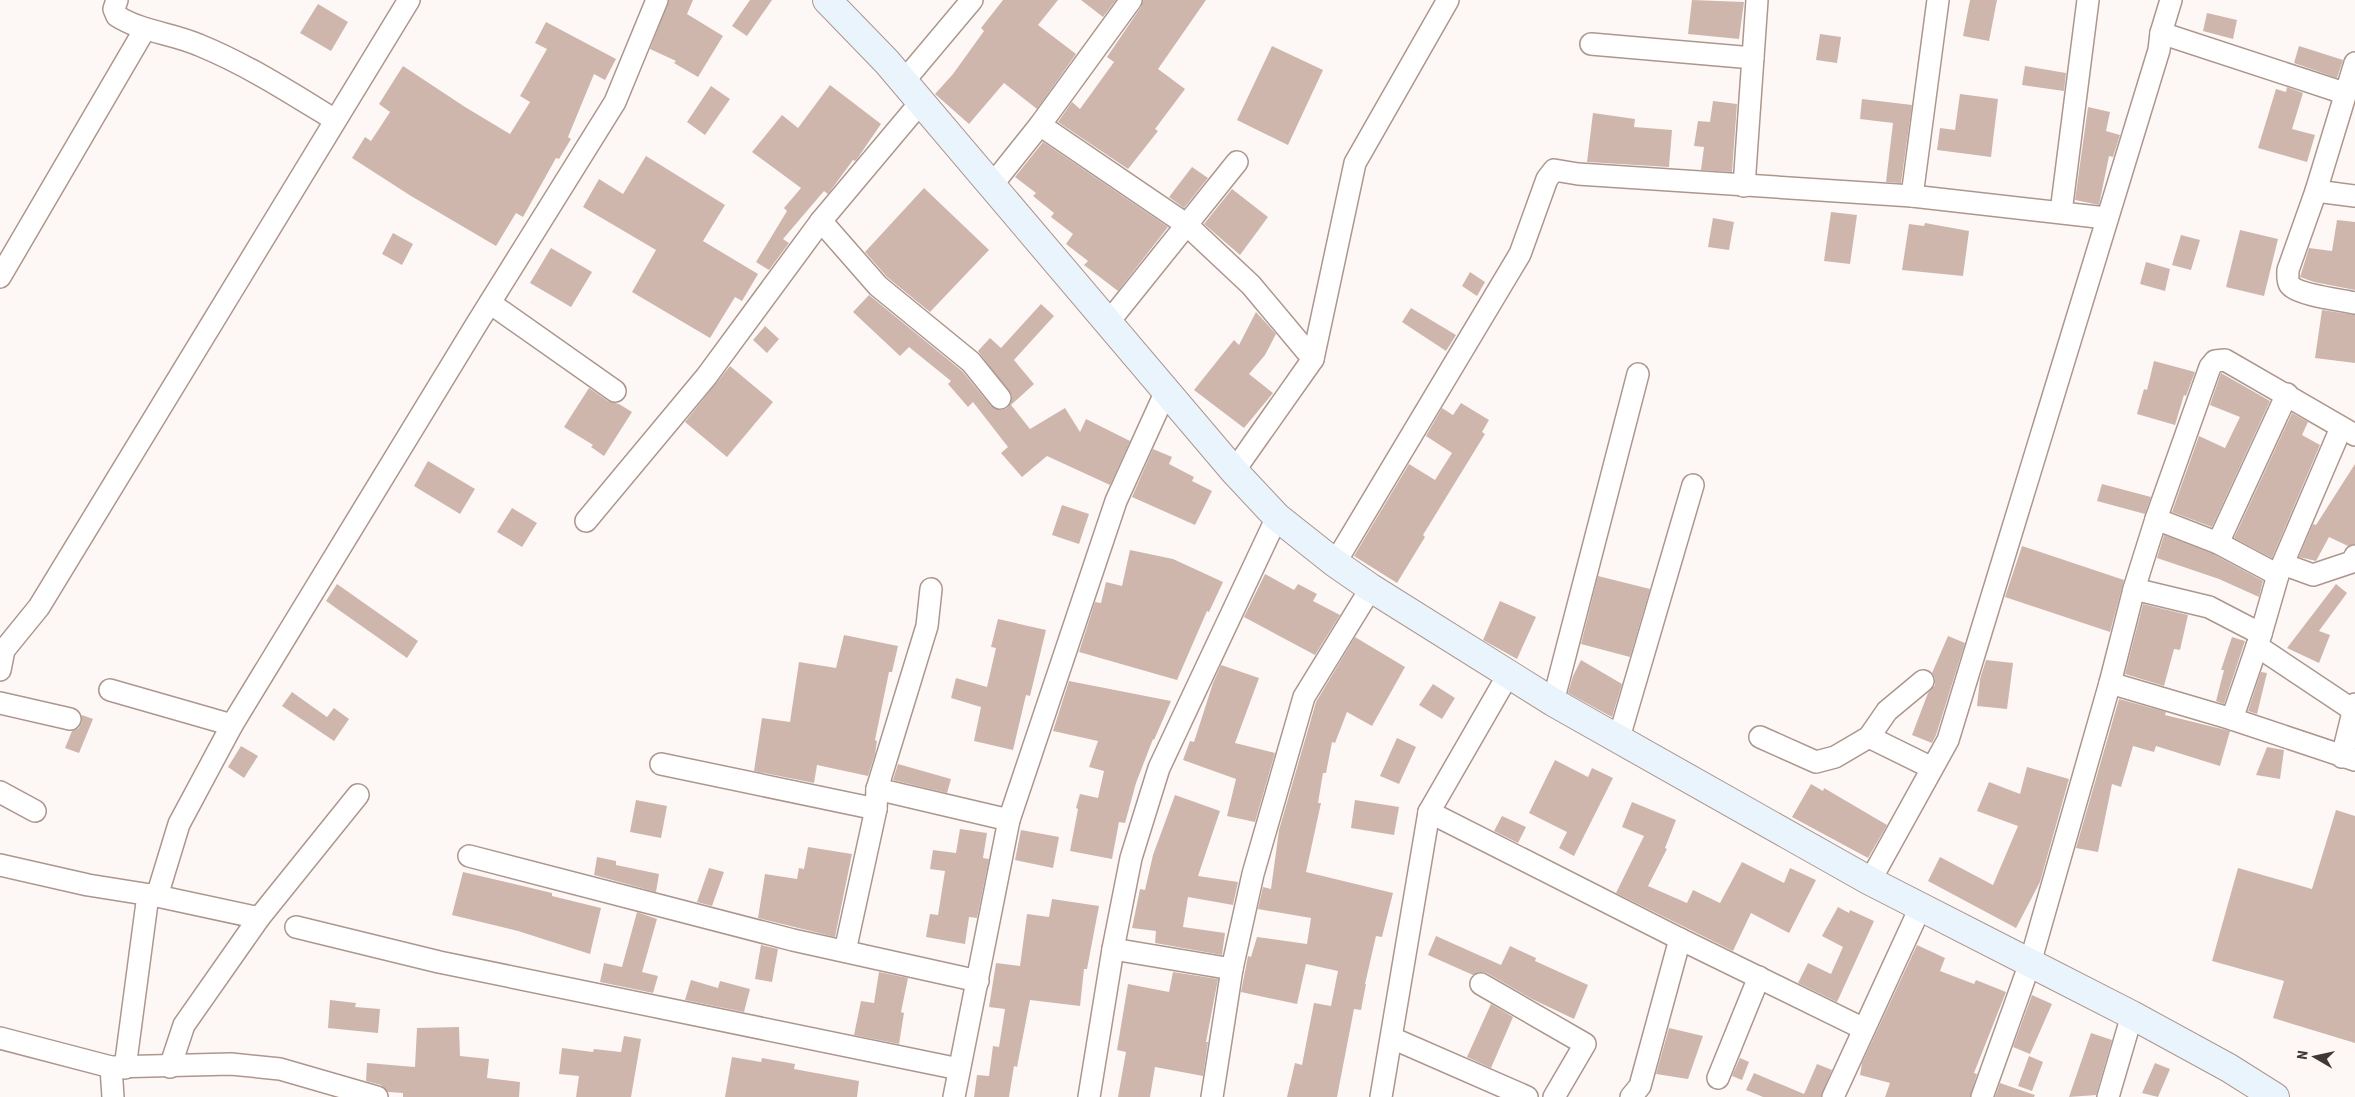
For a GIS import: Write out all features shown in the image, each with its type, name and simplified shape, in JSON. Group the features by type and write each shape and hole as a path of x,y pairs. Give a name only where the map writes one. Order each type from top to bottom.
{"street":[{"path":"116,0 114,9 117,16 145,29 196,43 243,64 335,120"},
{"path":"1,657 38,606 409,0"},
{"path":"114,1097 152,896 179,824 232,724 490,303 616,102 657,0"},
{"path":"828,0 887,62 920,104 992,185 1107,324 1234,471 1277,517 1335,563 1508,675 1618,741 1920,908 2030,963 2229,1068 2270,1096"},
{"path":"845,0 929,99 954,122 959,148"},
{"path":"910,75 972,0"},
{"path":"992,185 1040,125 1131,0"},
{"path":"1234,471 1313,359 1355,163 1448,0"},
{"path":"1744,186 1757,0"},
{"path":"1912,196 1938,0"},
{"path":"2060,212 2088,0"},
{"path":"1870,881 1948,740 2106,218 2159,50 2161,33 2171,0"},
{"path":"0,277 145,29"},
{"path":"2161,33 2351,76 2316,191 2288,270 2288,280 2290,285 2302,292 2355,303"},
{"path":"1591,44 1753,58"},
{"path":"586,520 706,377 821,221 920,104"},
{"path":"1040,125 1187,225 1252,285 1313,359"},
{"path":"1107,324 1237,162"},
{"path":"1335,563 1520,254 1547,179 1554,170 1578,174 1912,196 2106,218"},
{"path":"2316,191 2355,196"},
{"path":"821,221 878,286 971,362 1000,398"},
{"path":"490,303 615,391"},
{"path":"1982,1097 2030,963 2110,683 2134,590 2156,519 2210,367 2215,361 2226,360 2348,431 2280,569 2259,640 2232,719"},
{"path":"1553,702 1638,374"},
{"path":"954,1097 1009,820 1116,501 1166,391"},
{"path":"2218,543 2287,394"},
{"path":"1618,741 1693,485"},
{"path":"1088,1097 1113,949 1131,858 1159,768 1277,517"},
{"path":"2156,519 2280,569 2313,575 2352,562 2355,556"},
{"path":"1212,1097 1232,970 1253,874 1304,697 1371,588"},
{"path":"845,951 876,799 927,626 931,589"},
{"path":"2110,683 2232,719 2349,758 2354,707 2259,640 2209,608 2134,590"},
{"path":"1380,1097 1392,1038 1429,812 1508,675"},
{"path":"1760,737 1816,762 1835,757 1868,737 1887,711 1923,681"},
{"path":"110,690 232,724"},
{"path":"0,703 70,720"},
{"path":"1868,737 1932,768"},
{"path":"661,764 1009,820"},
{"path":"0,792 36,811"},
{"path":"170,1067 184,1025 258,918 358,795"},
{"path":"1429,812 1680,939 1864,1029"},
{"path":"469,856 600,891 845,951 978,981"},
{"path":"0,864 88,885 258,918"},
{"path":"1833,1097 1920,908"},
{"path":"296,927 439,962 959,1069"},
{"path":"1640,1093 1680,939"},
{"path":"1113,949 1232,970"},
{"path":"1718,1078 1758,977"},
{"path":"1481,984 1586,1044 1554,1097"},
{"path":"2108,1097 2132,1016"},
{"path":"0,1038 118,1068 231,1064 280,1069 377,1097"},
{"path":"1392,1038 1527,1097"}],"building":[{"path":"669,0 693,0 687,14 723,36 698,77 674,63 676,61 650,49"},
{"path":"750,0 772,0 747,36 732,26"},
{"path":"1003,0 1058,0 1038,25 1076,54 1037,109 1004,83 969,124 935,94 953,74 984,31 981,28"},
{"path":"1081,0 1116,0 1103,17"},
{"path":"1143,0 1206,0 1158,69 1185,89 1155,129 1158,131 1128,169 1058,122 1072,102 1080,109 1114,62 1107,57 1141,7"},
{"path":"1692,0 1744,2 1739,39 1688,34"},
{"path":"1970,0 1997,0 1989,41 1963,36"},
{"path":"318,4 348,22 331,51 300,33"},
{"path":"2207,13 2237,20 2233,39 2203,31"},
{"path":"546,22 616,59 605,80 594,74 568,137 571,139 559,159 556,158 523,217 516,213 496,246 411,196 352,158 365,137 371,141 390,112 379,104 403,66 510,134 530,102 520,96 547,49 535,43"},
{"path":"1820,34 1841,37 1837,63 1816,60"},
{"path":"1272,46 1323,70 1288,145 1237,120"},
{"path":"2299,46 2343,60 2337,78 2294,63"},
{"path":"2025,66 2066,73 2064,91 2022,85"},
{"path":"830,85 881,124 857,159 853,160 828,194 824,191 783,239 789,243 769,270 756,262 787,211 784,208 801,188 752,152 782,115 798,128"},
{"path":"711,86 730,99 705,135 687,122"},
{"path":"2287,87 2303,93 2292,129 2315,135 2307,162 2258,148 2276,89 2286,92"},
{"path":"1960,94 1998,99 1991,157 1937,150 1940,128 1955,130"},
{"path":"1862,99 1912,105 1901,183 1886,182 1893,123 1860,119"},
{"path":"1713,101 1737,104 1732,172 1701,170 1704,147 1694,146 1698,121 1710,122"},
{"path":"2088,107 2110,112 2106,131 2120,135 2113,157 2109,156 2099,205 2075,200"},
{"path":"1593,113 1635,119 1634,127 1672,130 1669,167 1587,162"},
{"path":"1043,142 1168,227 1118,291 1084,265 1088,261 1066,244 1073,234 1051,217 1054,213 1033,196 1036,193 1015,177"},
{"path":"646,156 725,205 703,241 758,274 742,301 735,297 710,338 632,292 656,250 583,207 599,179 623,194"},
{"path":"1192,167 1208,178 1184,208 1169,197"},
{"path":"924,188 989,250 930,312 887,277 865,252"},
{"path":"1232,189 1268,217 1240,255 1204,224"},
{"path":"1831,212 1857,215 1850,264 1824,261"},
{"path":"1713,218 1734,222 1729,250 1708,247"},
{"path":"2337,220 2355,222 2355,290 2314,282 2300,277 2309,248 2332,251"},
{"path":"1925,223 1969,231 1963,276 1902,270 1909,224 1924,226"},
{"path":"2240,230 2278,239 2264,296 2226,287"},
{"path":"393,233 413,244 402,265 382,254"},
{"path":"2181,235 2200,240 2191,270 2172,265"},
{"path":"551,248 592,272 571,307 530,283"},
{"path":"2146,262 2170,269 2165,291 2140,284"},
{"path":"1470,272 1485,282 1477,296 1462,286"},
{"path":"869,295 962,371 991,406 1001,410 1007,408 1011,403 1012,396 978,351 990,338 1001,348 1041,304 1054,316 1014,360 1034,384 1011,405 1030,429 1065,408 1080,432 1086,419 1130,441 1110,485 1047,456 1022,477 1001,453 1008,447 973,402 968,407 948,384 951,381 909,347 900,356 853,312"},
{"path":"1411,308 1456,335 1446,351 1402,322"},
{"path":"2322,310 2355,315 2355,363 2315,358"},
{"path":"1256,312 1276,334 1265,355 1249,374 1273,393 1244,428 1194,390 1234,340 1239,345"},
{"path":"765,326 779,339 767,353 753,340"},
{"path":"2154,361 2195,372 2186,396 2184,395 2175,425 2137,414 2144,389 2147,390"},
{"path":"730,366 773,402 727,457 685,422"},
{"path":"2221,373 2270,401 2212,527 2172,512 2199,436 2225,448 2240,417 2210,405"},
{"path":"589,388 608,401 619,404 632,412 604,456 591,447 593,445 564,427"},
{"path":"1461,403 1489,420 1482,432 1485,434 1423,535 1425,537 1397,583 1354,556 1409,464 1435,480 1452,453 1426,436 1442,408 1453,415"},
{"path":"2292,413 2308,422 2302,435 2320,445 2272,558 2234,538"},
{"path":"1153,449 1172,457 1169,464 1194,477 1192,481 1212,491 1195,525 1132,497"},
{"path":"428,461 475,489 460,514 414,486"},
{"path":"2355,464 2355,544 2348,546 2329,537 2316,561 2299,557 2313,524 2316,525"},
{"path":"2102,484 2151,497 2145,514 2097,501"},
{"path":"1062,505 1089,514 1079,544 1052,535"},
{"path":"512,508 537,523 522,547 497,532"},
{"path":"2164,535 2213,554 2263,581 2259,597 2219,579 2157,558"},
{"path":"2022,546 2124,580 2110,632 2005,597"},
{"path":"1130,550 1173,559 1223,582 1209,612 1207,611 1177,680 1079,652 1095,602 1101,603 1106,582 1122,586"},
{"path":"1265,574 1294,590 1298,584 1317,594 1313,601 1340,615 1315,655 1244,617"},
{"path":"1598,576 1650,589 1630,657 1581,644"},
{"path":"337,584 418,641 407,658 326,601"},
{"path":"2336,584 2347,593 2319,631 2330,635 2319,663 2287,648"},
{"path":"1500,601 1536,617 1517,659 1483,640"},
{"path":"2143,604 2188,615 2180,650 2174,649 2164,686 2125,674"},
{"path":"998,619 1046,630 1030,696 1026,695 1013,750 974,741 981,707 951,698 956,678 987,687 996,648 991,647"},
{"path":"844,635 898,646 892,672 889,672 875,740 877,741 875,754 868,776 817,765 814,783 754,771 762,718 790,722 799,662 836,668"},
{"path":"1948,636 1965,643 1932,743 1912,735 1928,693 1935,685 1935,678 1932,673"},
{"path":"1355,637 1405,667 1372,726 1347,712 1335,743 1332,742 1326,773 1323,773 1318,803 1321,803 1306,872 1393,893 1382,937 1376,936 1361,1010 1354,1009 1337,1097 1287,1097 1295,1063 1302,1065 1314,1003 1331,1006 1338,971 1306,964 1297,1004 1241,992 1248,956 1251,957 1257,937 1307,944 1311,918 1258,909 1263,887 1271,889 1279,830 1316,702"},
{"path":"2232,637 2245,641 2224,704 2216,701 2224,670 2221,670"},
{"path":"1581,660 1622,684 1612,717 1568,693 1573,676"},
{"path":"1986,660 2013,663 2007,709 1977,706 1980,679"},
{"path":"1221,665 1259,678 1235,743 1275,753 1255,822 1227,816 1236,779 1183,760 1190,741 1194,742 1213,683"},
{"path":"2261,672 2267,673 2257,714 2248,711"},
{"path":"1069,681 1171,701 1153,739 1136,783 1125,823 1119,822 1112,859 1070,851 1078,809 1076,808 1080,794 1098,798 1104,771 1089,767 1098,741 1053,731"},
{"path":"1433,684 1455,698 1442,719 1419,705"},
{"path":"292,692 327,717 334,708 349,719 334,741 282,706"},
{"path":"2119,699 2166,712 2165,715 2230,731 2220,766 2156,746 2154,752 2133,746 2121,787 2112,784 2098,852 2076,848"},
{"path":"82,715 93,719 79,753 65,748 72,731 79,728 82,722"},
{"path":"1397,738 1416,747 1399,784 1380,776"},
{"path":"241,746 258,756 244,778 228,767"},
{"path":"2267,747 2284,750 2280,779 2256,775"},
{"path":"1555,760 1588,777 1592,768 1613,778 1574,856 1559,848 1567,832 1529,813"},
{"path":"898,764 951,779 947,793 893,780"},
{"path":"2027,767 2069,779 2040,882 2016,928 1928,881 1940,857 1993,885 2018,826 1977,811 1989,782 2020,794"},
{"path":"1811,784 1823,791 1824,788 1887,825 1868,858 1792,817"},
{"path":"1175,795 1220,811 1198,876 1238,882 1233,905 1188,897 1183,927 1225,933 1222,955 1155,943 1156,931 1132,928 1140,889 1145,890 1153,855"},
{"path":"636,800 667,806 661,838 630,832"},
{"path":"1355,800 1399,807 1394,835 1351,828"},
{"path":"1632,802 1676,820 1665,848 1667,849 1648,886 1687,903 1693,890 1720,903 1742,862 1784,883 1790,868 1816,880 1789,933 1751,913 1733,951 1616,893 1644,836 1622,827"},
{"path":"2336,810 2355,816 2355,1043 2273,1018 2284,981 2212,961 2238,868 2312,889"},
{"path":"1502,816 1526,827 1518,843 1494,831"},
{"path":"960,829 987,833 983,858 989,859 977,918 969,917 965,944 926,937 930,914 938,915 945,871 930,869 933,850 956,853"},
{"path":"1021,830 1059,837 1053,868 1015,860"},
{"path":"808,847 852,854 835,937 758,918 765,874 797,879 799,868 804,869"},
{"path":"597,857 616,861 616,865 659,874 656,892 594,875"},
{"path":"709,868 724,872 712,906 697,902"},
{"path":"463,872 552,893 552,896 601,908 590,954 518,931 452,915"},
{"path":"1052,899 1099,906 1087,969 1084,969 1080,1006 1030,1000 1017,1067 1014,1066 1009,1097 974,1097 977,1075 989,1076 993,1046 999,1047 1005,1009 989,1007 996,963 1020,966 1027,914 1049,917"},
{"path":"1838,907 1849,913 1850,910 1874,921 1837,1002 1798,983 1808,963 1831,974 1843,947 1822,936"},
{"path":"637,912 657,919 642,972 658,976 653,993 600,982 604,963 622,967"},
{"path":"1436,936 1501,965 1510,946 1536,958 1535,961 1588,985 1574,1019 1532,999 1487,973 1481,972 1473,975 1428,955"},
{"path":"761,945 778,949 772,982 755,979"},
{"path":"1917,945 1945,958 1940,971 1974,984 1976,980 2006,992 1974,1073 1977,1074 1970,1097 1885,1097 1890,1083 1860,1075 1862,1063"},
{"path":"879,972 908,978 901,1012 904,1013 899,1044 854,1035 861,1001 874,1003"},
{"path":"1173,972 1218,979 1206,1042 1208,1042 1203,1076 1155,1067 1150,1097 1118,1097 1126,1052 1117,1050 1128,984 1169,992"},
{"path":"691,980 718,988 720,981 750,989 744,1012 685,1000"},
{"path":"2032,995 2052,1004 2030,1054 2013,1047"},
{"path":"330,1000 356,1003 355,1007 380,1009 378,1033 328,1028"},
{"path":"1491,1004 1513,1017 1491,1068 1467,1057"},
{"path":"459,1027 460,1056 489,1059 487,1078 520,1082 519,1097 403,1097 403,1093 388,1092 381,1085 366,1081 367,1063 415,1067 417,1028"},
{"path":"1669,1028 1703,1036 1688,1079 1656,1074"},
{"path":"2091,1033 2112,1040 2096,1095 2069,1097"},
{"path":"624,1036 641,1039 631,1097 576,1097 579,1076 559,1074 562,1048 593,1052 594,1049 621,1052"},
{"path":"2029,1056 2043,1062 2032,1091 2018,1086"},
{"path":"732,1057 761,1062 762,1058 795,1064 794,1069 859,1081 857,1097 725,1097"},
{"path":"1740,1058 1749,1062 1742,1080 1732,1076"},
{"path":"2155,1063 2170,1069 2158,1097 2142,1093"},
{"path":"1817,1064 1832,1070 1821,1097 1763,1097 1746,1090 1754,1073 1804,1094"},
{"path":"2000,1083 2035,1095 2034,1097 1995,1097"}]}
